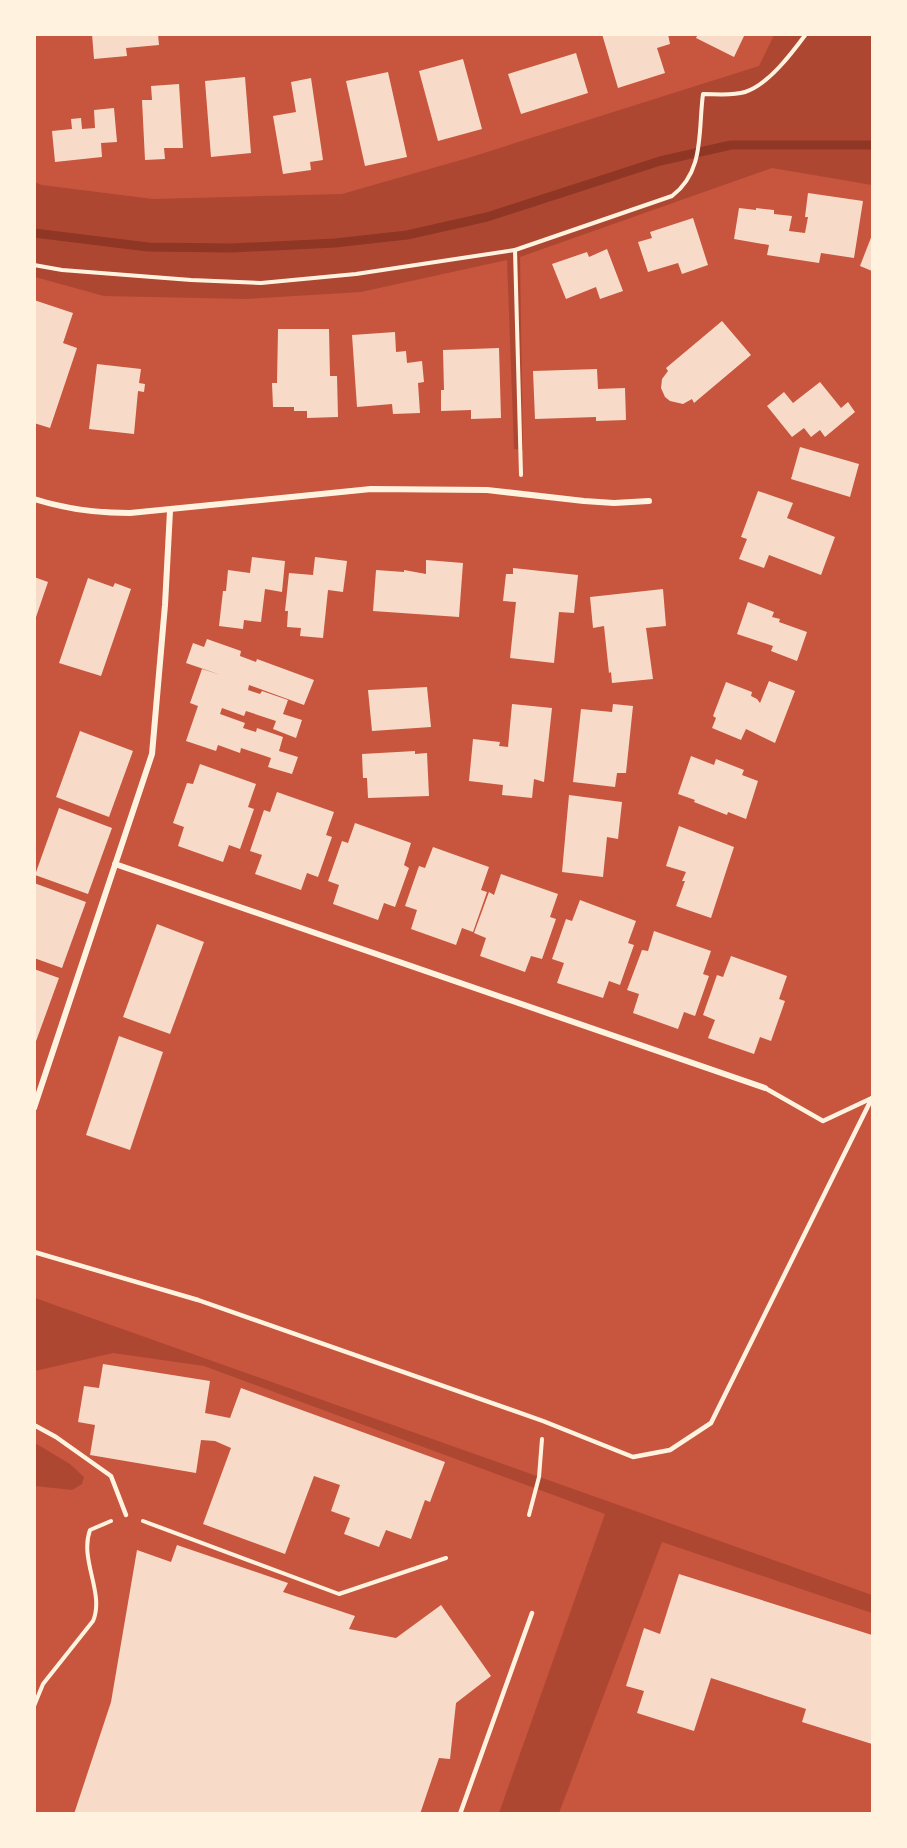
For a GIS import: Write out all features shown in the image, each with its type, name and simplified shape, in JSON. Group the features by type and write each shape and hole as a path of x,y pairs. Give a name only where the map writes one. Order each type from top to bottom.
{"street":[{"path":"34,499 70,509 99,513 170,511 244,500 371,489 487,490 604,502 649,501"},
{"path":"34,1108 152,754 165,605 170,511"},
{"path":"115,864 765,1088"}],"lane":[{"path":"765,1088 823,1120 872,1097"},
{"path":"34,1252 198,1300 543,1421 633,1457 670,1450 711,1423 872,1097"},
{"path":"34,1425 56,1437 111,1476 126,1515"},
{"path":"460,1814 532,1613"}],"path":[{"path":"34,265 62,270 261,283 356,274 515,250 663,200 678,191 688,179 698,153 703,94 735,94 756,87 784,61 806,34"},
{"path":"515,250 522,493"},
{"path":"529,1515 539,1477 543,1421"},
{"path":"34,1707 42,1684 93,1621 98,1610 85,1542 90,1530 126,1515 339,1594 446,1558"}],"shaded area":[{"path":"774,35 872,35 872,185 772,168 520,257 523,450 514,449 507,260 361,292 246,299 104,296 35,277 34,182 42,185 153,199 342,194 468,158 759,66"},
{"path":"35,1298 872,1595 872,1613 662,1542 559,1813 499,1813 605,1514 204,1366 113,1353 35,1371"},
{"path":"35,1443 70,1464 84,1477 82,1484 72,1490 35,1486"}],"building":[{"path":"92,34 158,34 159,45 126,48 127,56 94,59"},
{"path":"602,34 668,34 670,44 657,48 665,73 618,88"},
{"path":"698,34 745,34 734,57 696,38"},
{"path":"576,53 588,93 521,114 508,74"},
{"path":"463,59 482,129 438,141 419,71"},
{"path":"388,72 407,157 365,166 346,81"},
{"path":"245,77 251,153 211,157 205,81"},
{"path":"311,78 323,160 310,162 311,170 283,174 273,116 296,112 291,82"},
{"path":"179,84 183,148 164,148 165,159 145,160 142,100 152,100 151,86"},
{"path":"114,108 117,142 101,143 102,157 55,162 52,131 72,129 71,119 81,118 82,129 95,128 94,110"},
{"path":"808,193 863,201 854,258 821,253 819,263 767,255 769,245 734,239 739,208 774,210 774,214 792,216 789,231 805,233"},
{"path":"693,218 708,265 682,274 678,263 648,272 638,242 652,238 650,232"},
{"path":"872,235 872,271 860,266"},
{"path":"607,249 623,291 600,299 596,287 566,299 552,264 587,252 589,257"},
{"path":"34,300 73,313 63,343 77,348 50,428 34,423"},
{"path":"722,321 751,355 694,403 692,399 683,404 670,401 665,397 661,388 662,379 668,371 666,368"},
{"path":"278,329 329,329 330,376 337,376 338,417 307,418 307,411 294,411 294,407 273,407 272,383 277,383"},
{"path":"395,332 396,352 406,351 407,363 422,361 424,382 418,383 420,413 393,414 392,404 357,407 352,335"},
{"path":"499,348 501,418 471,419 471,410 441,411 441,390 444,390 443,350"},
{"path":"97,364 141,369 139,383 145,384 144,392 138,391 134,434 89,429"},
{"path":"597,369 598,389 625,388 626,420 596,421 596,417 535,419 533,371"},
{"path":"820,382 841,408 848,402 855,412 825,437 820,430 811,437 804,428 792,437 767,406 784,392 793,403"},
{"path":"800,447 859,464 850,497 791,479"},
{"path":"758,491 793,503 787,518 835,537 821,575 769,555 764,568 739,559 747,539 741,537"},
{"path":"252,557 285,561 282,592 265,589 261,622 244,620 243,629 219,626 228,570 250,573"},
{"path":"315,557 347,561 343,592 328,590 323,638 300,636 301,628 287,627 288,611 285,611 289,573 313,575"},
{"path":"426,560 463,563 459,617 373,611 376,570 404,572 404,570 426,574"},
{"path":"513,568 578,575 574,613 559,612 554,663 510,658 516,602 503,601 506,574 513,574"},
{"path":"34,577 48,582 35,620 34,620"},
{"path":"88,578 113,587 115,583 131,589 101,676 59,663"},
{"path":"663,589 666,626 646,628 653,679 612,683 604,626 593,628 590,597"},
{"path":"748,602 774,612 772,617 780,619 779,622 807,632 797,661 771,651 773,646 737,634"},
{"path":"207,639 241,651 240,656 256,662 257,659 314,680 304,705 249,685 248,690 260,694 262,691 288,700 283,714 302,720 296,738 273,729 276,721 246,711 244,716 222,708 220,714 245,723 243,728 256,732 257,728 283,737 279,751 298,757 292,774 268,767 271,758 241,748 240,753 218,745 216,751 186,741 198,706 190,703 202,669 221,675 186,663 193,643 204,647"},
{"path":"769,681 795,691 775,743 746,729 741,740 712,728 716,718 713,716 726,682 752,692 751,696 760,703"},
{"path":"427,687 431,727 372,731 368,690"},
{"path":"512,704 552,708 544,782 534,779 532,798 502,795 503,785 469,781 473,739 500,742 499,746 508,747"},
{"path":"613,704 633,706 626,773 617,773 615,787 573,782 581,709 612,712"},
{"path":"80,731 133,751 109,817 56,797"},
{"path":"415,751 415,754 427,753 429,796 368,798 367,778 363,778 362,754"},
{"path":"691,756 714,765 716,759 744,770 742,775 758,781 746,819 728,812 727,815 678,794"},
{"path":"200,764 256,784 248,807 254,809 240,849 229,845 223,862 178,846 184,827 173,823 187,783 193,784"},
{"path":"277,792 334,812 326,835 332,837 318,877 307,873 301,890 255,874 262,855 250,851 264,810 270,812"},
{"path":"569,795 622,802 618,839 607,837 603,877 562,872"},
{"path":"59,808 112,828 88,894 35,875"},
{"path":"355,823 411,843 404,865 409,868 395,907 384,903 378,920 333,904 339,885 328,881 342,841 348,843"},
{"path":"679,826 734,847 711,918 676,906 686,872 666,866"},
{"path":"433,847 489,867 481,890 487,892 473,932 462,928 456,945 411,929 417,910 405,906 419,866 425,868"},
{"path":"501,874 558,894 550,917 556,919 542,959 531,956 525,972 480,956 486,938 474,933 489,892 494,895"},
{"path":"34,883 86,902 62,968 34,958"},
{"path":"580,900 636,921 628,943 634,945 620,985 609,981 603,998 557,983 564,963 552,959 566,919 572,921"},
{"path":"157,924 204,942 170,1034 123,1017"},
{"path":"654,931 711,951 703,974 709,976 695,1016 684,1012 678,1029 633,1013 639,994 627,990 642,950 648,951"},
{"path":"731,956 787,976 779,999 785,1001 771,1041 760,1037 754,1054 708,1038 715,1020 703,1015 717,975 723,977"},
{"path":"34,969 59,978 35,1044 34,1044"},
{"path":"119,1036 163,1052 130,1150 86,1135"},
{"path":"103,1364 210,1381 205,1413 230,1418 241,1388 445,1462 430,1502 425,1500 411,1539 386,1530 379,1547 344,1534 350,1518 331,1511 340,1485 314,1476 285,1554 203,1524 231,1448 215,1441 201,1440 196,1473 90,1455 95,1425 78,1422 84,1386 99,1388"},
{"path":"177,1545 288,1583 283,1592 355,1616 349,1629 396,1638 441,1605 491,1676 456,1703 450,1759 439,1758 420,1814 74,1814 111,1702 137,1550 171,1562"},
{"path":"679,1574 872,1635 872,1744 802,1722 806,1709 711,1678 694,1731 637,1713 644,1691 626,1686 644,1628 660,1634"}],"waterway":[{"path":"34,233 148,247 231,248 335,243 407,235 487,217 660,161 731,145 872,145"}]}
